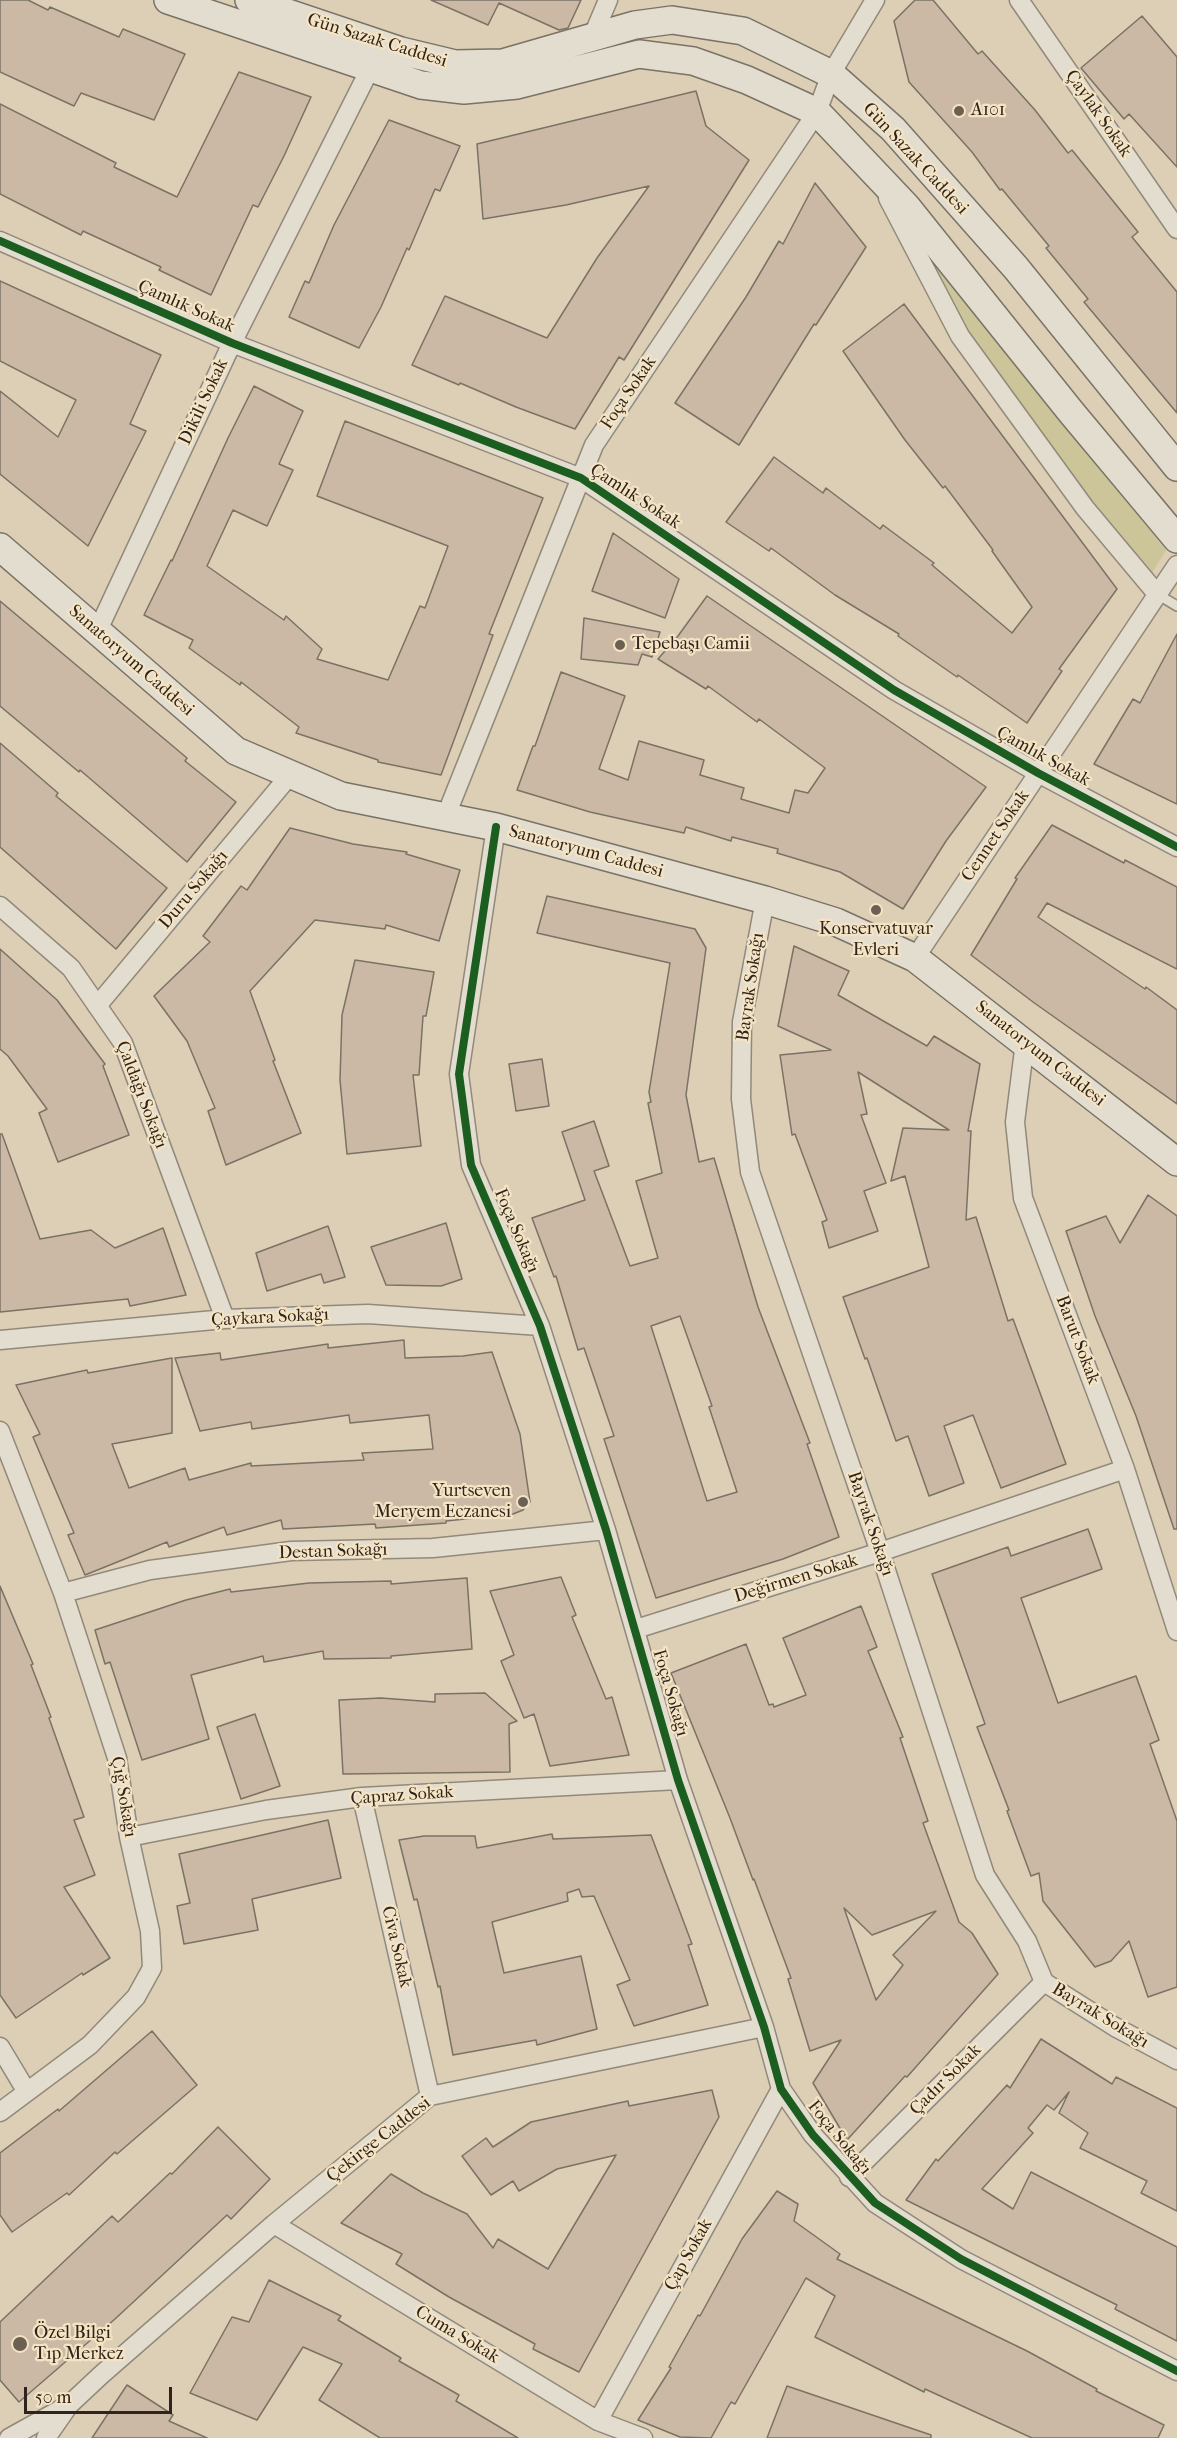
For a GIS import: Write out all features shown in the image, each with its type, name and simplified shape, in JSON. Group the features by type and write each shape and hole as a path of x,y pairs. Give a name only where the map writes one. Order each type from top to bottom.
{"main road":[{"name":"Gün Sazak Caddesi","path":"168,0 376,56 455,64 503,63 635,25 672,20 743,31 831,74 893,129 1016,268 1177,467"},
{"name":"Gün Sazak Caddesi","path":"249,0 376,56 421,85 464,90 517,85 639,54 693,61 747,80 817,112 906,206 1071,412 1177,538"},
{"name":"Sanatoryum Caddesi","path":"0,547 237,751 341,796 496,827 765,900 836,922 915,958 1177,1162"}],"street":[{"path":"591,38 608,0"},
{"name":"Foça Sokak","path":"445,818 594,446 817,112 831,74 875,0"},
{"name":"Çaylak Sokak","path":"1019,0 1177,229"},
{"name":"Dikili Sokak","path":"97,632 232,343 376,56"},
{"name":"Gün Sazak Caddesi","path":"876,175 960,336 1084,508 1158,594"},
{"name":"Çamlık Sokak","path":"0,241 232,343 581,478 894,690 1038,773 1177,847"},
{"name":"Cennet Sokak","path":"915,958 1177,565"},
{"name":"Duru Sokağı","path":"97,1006 291,775"},
{"name":"Foça Sokağı","path":"496,827 459,1074 471,1165 540,1326 606,1530 678,1780 764,2027 781,2089 813,2135 875,2203 961,2259 1177,2371"},
{"name":"Bayrak Sokağı","path":"765,900 742,1022 741,1099 750,1172 880,1552 985,1875 1027,1941 1044,1982 1115,2027 1177,2060"},
{"name":"Çaldağı Sokağı","path":"0,906 71,968 123,1043 225,1319"},
{"name":"Barut Sokak","path":"1024,1042 1015,1122 1023,1198 1125,1469 1177,1631"},
{"name":"Çaykara Sokağı","path":"0,1340 225,1319 368,1314 540,1326"},
{"name":"Çığ Sokağı","path":"0,1431 63,1593 117,1758 129,1837 150,1931 153,1968 136,1996 90,2045 0,2112"},
{"name":"Değirmen Sokak","path":"636,1629 880,1552 1125,1469"},
{"name":"Destan Sokağı","path":"63,1593 150,1570 291,1551 433,1548 606,1530"},
{"name":"Çapraz Sokak","path":"129,1837 266,1810 362,1797 678,1780"},
{"name":"Civa Sokak","path":"362,1797 430,2096"},
{"name":"Çadır Sokak","path":"849,2177 1044,1982"},
{"name":"Çekirge Caddesi","path":"9,2438 69,2405 274,2223 430,2096 764,2027"},
{"path":"0,2047 27,2092"},
{"name":"Çap Sokak","path":"597,2421 781,2089"},
{"name":"Cuma Sokak","path":"274,2223 597,2421 643,2438"},
{"name":"Çekirge Caddesi","path":"46,2438 69,2405"}],"lane":[{"path":"1158,594 1177,606"}],"shaded area":[{"path":"932,253 1170,544 1152,573 1086,494 972,341 927,258"}],"building":[{"path":"0,0 28,0 48,10 50,7 119,37 123,29 185,54 154,120 81,93 74,106 0,72"},
{"path":"431,0 581,0 568,28 559,30 499,3 488,25"},
{"path":"915,0 933,0 978,54 982,51 1035,110 1068,153 1072,150 1138,232 1132,237 1177,292 1177,413 1084,302 1088,299 1046,248 1049,246 1002,189 1000,190 972,152 909,82 894,21"},
{"path":"1142,16 1177,57 1177,167 1129,114 1124,119 1081,68"},
{"path":"239,72 311,97 258,207 253,205 211,295 159,270 161,267 83,231 81,235 0,194 0,104 116,163 114,167 177,197"},
{"path":"696,91 706,126 749,160 624,360 619,357 575,429 412,365 445,296 547,338 597,258 649,186 566,205 483,219 477,144"},
{"path":"389,120 460,146 440,191 435,189 409,250 407,248 381,307 359,348 289,317 305,281 309,283 334,225"},
{"path":"815,183 866,247 816,325 814,324 739,445 675,403 746,297 779,241 783,244"},
{"path":"0,281 161,355 130,424 146,431 88,546 0,474 0,391 58,437 76,400 0,361"},
{"path":"904,304 1117,589 1059,669 1062,671 1027,723 898,636 899,634 835,595 771,548 769,551 726,522 774,457 823,493 826,488 880,529 883,525 934,563 932,565 1012,633 1032,607 945,486 943,488 905,440 843,351"},
{"path":"254,386 303,411 279,464 293,470 267,526 233,510 207,566 284,620 286,616 322,649 317,659 388,680 420,606 425,608 448,546 317,496 345,421 543,498 489,634 493,635 441,775 378,762 378,760 296,733 299,727 241,682 240,685 189,648 193,640 144,615 172,561"},
{"path":"613,533 679,579 665,618 592,591"},
{"path":"707,596 986,787 946,841 903,909 840,872 777,853 778,849 732,837 731,841 686,827 684,833 590,812 517,790 561,672 625,696 599,769 628,780 639,741 704,760 700,775 744,788 741,799 789,813 795,790 808,793 825,768 759,719 757,722 708,686 706,689 658,659"},
{"path":"0,601 187,758 185,761 236,802 187,862 80,770 79,772 0,706"},
{"name":"Tepebaşı Camii","path":"584,618 660,632 652,657 642,654 638,665 581,659"},
{"path":"1177,634 1177,804 1094,764 1133,699 1140,703"},
{"path":"0,743 58,793 56,796 167,888 116,949 0,847"},
{"path":"1052,825 1124,863 1125,860 1177,887 1177,969 1047,903 1038,917 1145,989 1146,987 1177,1010 1177,1104 971,955 1017,879 1015,878"},
{"path":"290,828 353,844 407,852 406,854 460,870 439,941 386,925 385,929 315,920 250,991 275,1060 273,1061 301,1133 226,1165 208,1111 215,1108 187,1041 154,996 210,942 203,936 241,886 247,890"},
{"path":"547,896 695,929 706,948 686,1095 699,1162 714,1158 758,1307 810,1443 807,1444 839,1537 783,1559 656,1598 604,1439 614,1436 584,1348 578,1350 556,1276 554,1277 532,1218 585,1200 562,1132 594,1121 609,1166 594,1171 630,1266 658,1258 636,1181 662,1173 648,1103 651,1102 649,1092 670,963 537,933","holes":["680,1316 712,1406 709,1407 737,1492 707,1501 651,1326"]},
{"path":"794,946 849,971 838,995 927,1046 934,1036 980,1064 968,1131 971,1131 966,1220 976,1217 1008,1321 1013,1319 1066,1464 1001,1488 973,1415 944,1426 964,1483 929,1496 908,1436 896,1441 843,1297 929,1267 905,1176 891,1181 903,1128 949,1130 858,1072 867,1114 861,1115 886,1183 864,1191 878,1231 829,1248 822,1222 827,1220 795,1134 792,1135 780,1055 831,1050 778,1026"},
{"path":"0,949 57,1000 105,1064 103,1066 129,1135 58,1162 39,1113 47,1109 8,1056 0,1049"},
{"path":"355,960 434,972 426,1016 423,1016 419,1075 413,1075 421,1146 347,1154 340,1080 342,1015"},
{"path":"542,1059 549,1106 516,1111 509,1064"},
{"path":"0,1134 2,1134 40,1239 91,1230 115,1248 163,1228 186,1295 130,1306 128,1299 0,1312"},
{"path":"1148,1195 1177,1216 1177,1529 1174,1529 1136,1416 1095,1316 1066,1231 1106,1216 1120,1243"},
{"path":"446,1223 462,1279 441,1286 386,1285 371,1247"},
{"path":"328,1226 345,1277 324,1283 321,1274 267,1291 256,1253"},
{"path":"404,1340 405,1358 463,1356 492,1352 520,1434 530,1502 523,1510 513,1514 446,1521 446,1523 376,1528 375,1524 283,1529 281,1520 227,1535 224,1527 169,1547 167,1542 85,1575 68,1535 74,1533 33,1437 40,1434 16,1385 87,1370 88,1373 172,1358 172,1433 112,1444 129,1488 185,1468 189,1480 251,1463 251,1466 364,1460 362,1453 433,1449 429,1415 350,1423 349,1415 252,1429 251,1422 200,1431 175,1358 220,1353 221,1360 328,1344 328,1348"},
{"path":"1088,1529 1102,1569 1021,1598 1058,1703 1136,1676 1159,1740 1150,1744 1177,1821 1177,1987 1148,1997 1129,1941 1111,1961 1095,1967 1043,1901 1039,1873 1031,1876 1007,1811 1009,1810 977,1727 985,1724 932,1574 1008,1547 1011,1556"},
{"path":"561,1577 576,1615 572,1617 606,1699 612,1697 629,1755 550,1766 534,1714 524,1718 501,1661 514,1655 490,1591"},
{"path":"467,1578 472,1649 391,1656 391,1658 324,1659 323,1651 264,1662 263,1656 191,1675 209,1739 142,1760 110,1662 105,1664 95,1630 186,1600 230,1589 231,1592 309,1583 391,1581 391,1584"},
{"path":"0,1586 33,1664 31,1665 84,1817 74,1820 95,1875 64,1887 110,1958 83,1975 82,1973 16,2018 0,1995"},
{"path":"861,1606 877,1647 868,1651 903,1737 900,1738 928,1821 923,1823 959,1922 972,1933 998,1974 907,2077 905,2076 847,2140 813,2083 841,2040 810,2051 788,1979 791,1978 730,1818 671,1673 746,1644 769,1705 773,1704 774,1707 806,1695 783,1638","holes":["844,1908 872,1935 936,1911 893,1955 903,1965 876,2000"]},
{"path":"485,1693 517,1721 509,1724 510,1772 343,1774 339,1700 381,1698 435,1702 435,1694"},
{"path":"255,1714 280,1786 241,1799 217,1727"},
{"path":"328,1820 341,1878 252,1899 258,1930 184,1944 177,1906 190,1903 179,1854"},
{"path":"552,1834 553,1839 651,1835 692,1944 688,1945 708,2005 634,2026 617,1985 630,1980 594,1896 582,1897 579,1889 567,1893 568,1901 492,1922 504,1973 581,1956 597,2029 537,2045 536,2040 453,2055 440,1986 438,1987 417,1899 414,1900 399,1840 424,1836 475,1836 477,1848"},
{"path":"152,2031 197,2085 117,2154 115,2152 69,2195 67,2193 12,2232 0,2215 0,2153 58,2109 59,2111"},
{"path":"1041,2039 1112,2084 1116,2077 1177,2108 1177,2211 1141,2193 1147,2181 1080,2148 1088,2133 1059,2113 1069,2092 1054,2110 1047,2105 1028,2128 1033,2133 982,2189 1013,2209 1031,2172 1177,2247 1177,2341 1115,2309 1117,2305 906,2200 936,2159 938,2161 1007,2085 1010,2088"},
{"path":"712,2090 719,2117 579,2372 533,2349 535,2344 449,2297 396,2264 402,2254 341,2223 391,2174 423,2193 467,2214 493,2248 498,2239 548,2269 616,2155 557,2169 519,2191 513,2181 491,2195 462,2156 486,2138 493,2147 531,2122 628,2101 629,2106"},
{"path":"218,2127 270,2179 231,2219 227,2215 115,2319 19,2402 0,2380 0,2322 112,2216 118,2222 170,2173 172,2174"},
{"path":"777,2191 798,2204 794,2221 840,2254 837,2259 1027,2351 1097,2389 1096,2391 1164,2425 1158,2438 1032,2438 925,2389 924,2392 815,2337 835,2296 806,2278 735,2404 731,2402 711,2438 680,2437 638,2420 671,2368 669,2367 742,2239"},
{"path":"269,2280 341,2316 338,2320 401,2358 399,2361 459,2395 456,2401 518,2438 380,2438 319,2400 342,2364 303,2347 257,2420 190,2393 232,2317 249,2322"},
{"path":"127,2385 173,2415 169,2421 207,2438 92,2438"},
{"path":"787,2386 931,2435 931,2438 767,2438"}],"cycle path":[{"path":"0,241 232,343 581,478 894,690 1038,773 1177,847"},
{"path":"496,827 459,1074 471,1165 540,1326 606,1530 678,1780 764,2027 781,2089 813,2135 875,2203 961,2259 1177,2371"}],"place":[{"name":"A101","path":"959,111"},
{"name":"Tepebaşı Camii","path":"620,645"},
{"name":"Konservatuvar Evleri","path":"876,910"},
{"name":"Yurtseven Meryem Eczanesi","path":"523,1502"},
{"name":"Özel Bilgi Tıp Merkez","path":"20,2344"}]}
